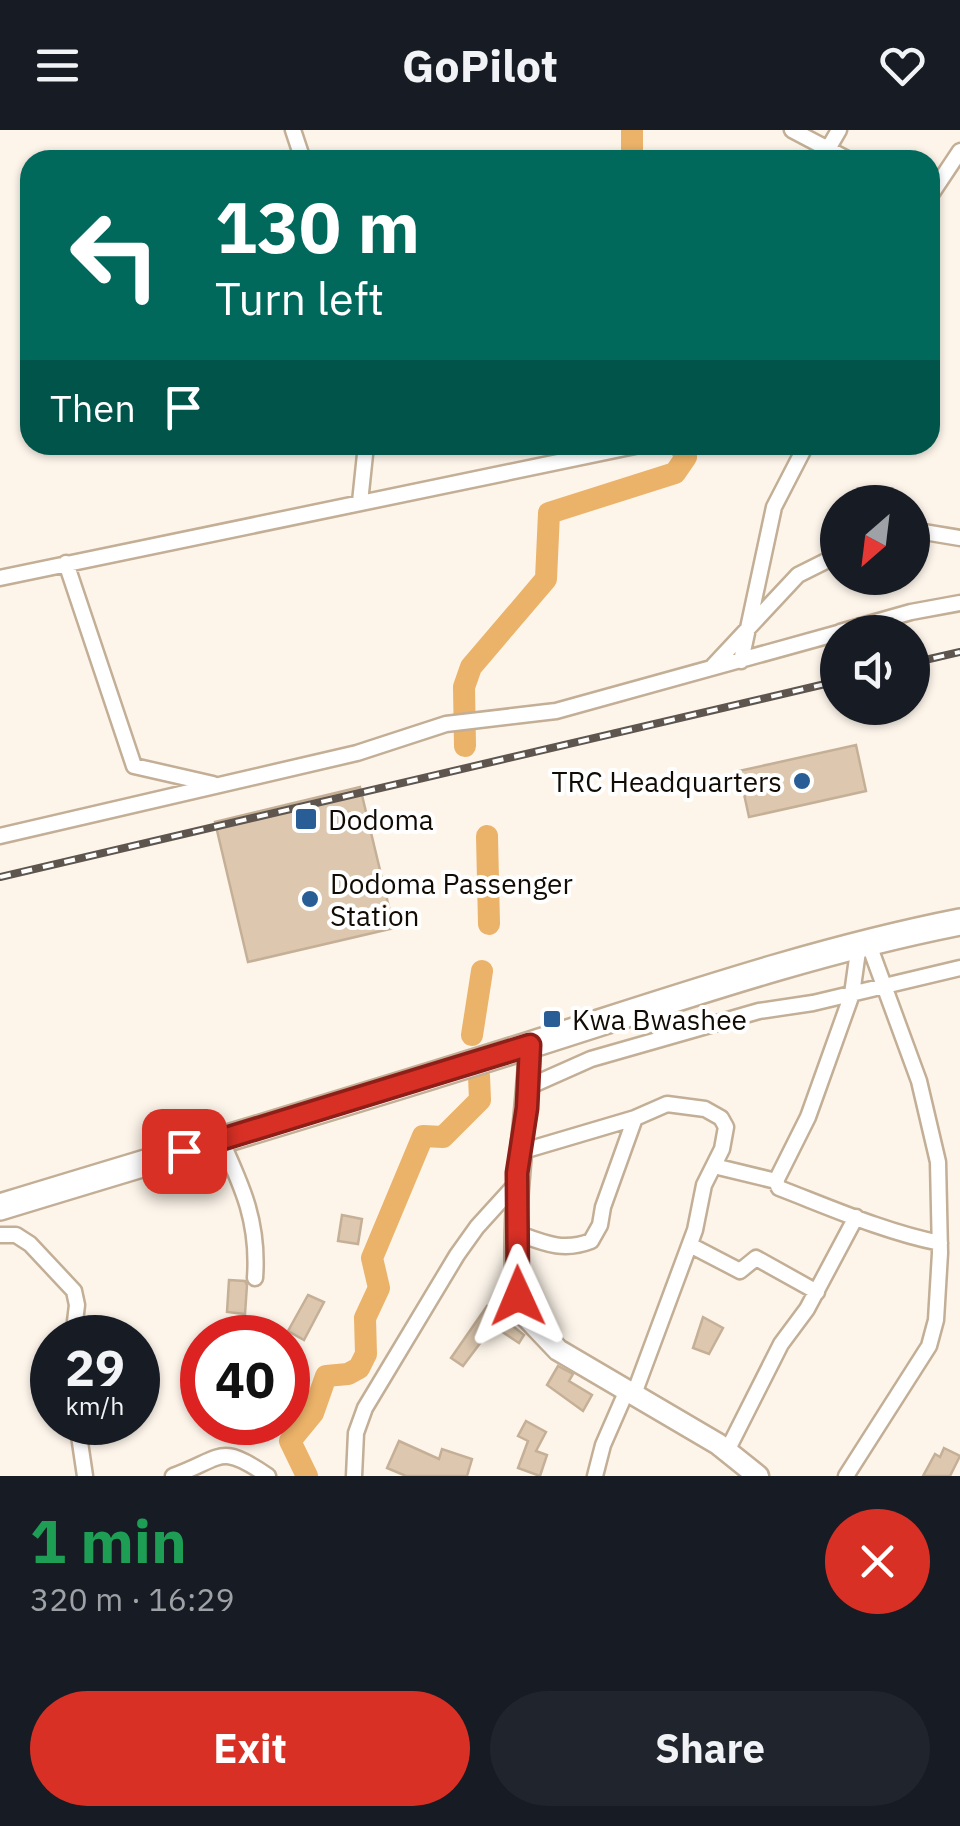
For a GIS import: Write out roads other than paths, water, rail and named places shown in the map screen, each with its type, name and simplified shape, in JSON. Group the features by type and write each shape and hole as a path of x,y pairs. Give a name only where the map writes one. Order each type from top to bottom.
{"highway":[{"path":"0,1207 736,979 864,943 960,922"}],"street":[{"path":"792,130 828,149 840,130"},
{"path":"940,181 960,151"},
{"path":"360,502 365,455"},
{"path":"0,578 592,455"},
{"path":"741,661 774,507 801,455"},
{"path":"930,533 960,538"},
{"path":"66,563 134,766 218,785"},
{"path":"711,668 798,575 820,564"},
{"path":"901,615 960,602"},
{"path":"0,836 357,753 446,724 556,710 820,638"},
{"path":"846,1476 928,1346 936,1320 940,1243 938,1162 919,1081 885,987 864,943"},
{"path":"864,943 852,994 808,1117 776,1181 779,1188 940,1243"},
{"path":"528,1087 591,1059 760,1011 960,968"},
{"path":"530,1045 517,1184 519,1308 558,1350 727,1451 758,1476"},
{"path":"520,1152 636,1118 667,1104 706,1109 721,1118 727,1134 704,1185 690,1245 631,1392 603,1446 595,1476"},
{"path":"517,1232 554,1247 591,1242 636,1118"},
{"path":"222,1140 247,1197 254,1229 254,1278"},
{"path":"714,1166 776,1181"},
{"path":"354,1476 356,1432 365,1408 457,1256 477,1227 517,1184"},
{"path":"727,1451 781,1344 817,1292 856,1217"},
{"path":"0,1235 16,1235 30,1244 74,1291 76,1315"},
{"path":"690,1245 740,1270 756,1258 817,1292"},
{"path":"80,1445 85,1476"},
{"path":"174,1476 225,1454 240,1458 268,1476"}],"waterway":[{"path":"632,130 632,150"},
{"path":"465,746 464,687 471,667 546,579 549,513 675,473 685,455"},
{"path":"487,836 489,924"},
{"path":"472,1035 482,971"},
{"path":"307,1476 290,1441 313,1413 326,1376 348,1374 359,1368 366,1354 365,1318 379,1288 372,1258 423,1136 443,1137 480,1100 479,1076"}],"railway":[{"path":"930,659 960,652"},
{"path":"0,877 820,685"}],"place":[{"name":"TRC Headquarters","path":"802,781"},
{"name":"Dodoma","path":"306,819"},
{"name":"Dodoma Passenger Station","path":"310,899"},
{"name":"Kwa Bwashee","path":"552,1019"}]}
